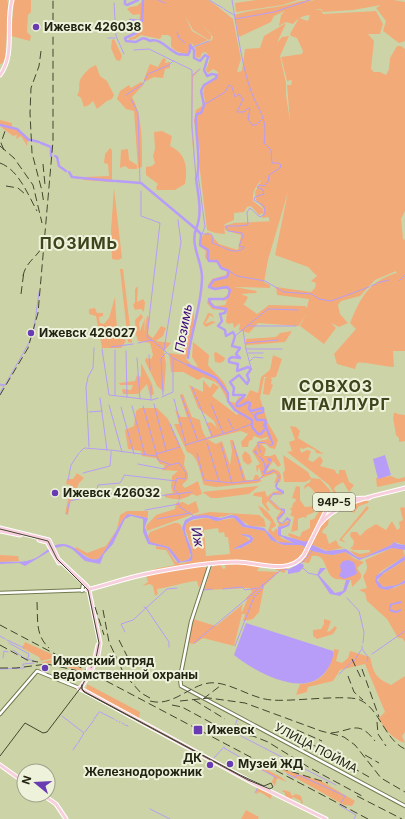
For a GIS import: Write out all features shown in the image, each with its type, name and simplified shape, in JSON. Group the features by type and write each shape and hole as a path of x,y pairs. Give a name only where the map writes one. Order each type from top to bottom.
{"main road":[{"path":"0,75 5,66 8,55 11,1"},
{"name":"94Р-5","path":"314,532 329,515 338,508 405,488"},
{"path":"349,498 351,499 351,504"},
{"name":"94Р-5","path":"94,588 146,574 210,564 241,562 284,566 297,562 306,551 326,509 337,500 349,498 369,498"},
{"path":"326,509 329,515"},
{"path":"0,530 47,539 59,560 86,588 90,595 100,643 95,661 80,689"},
{"name":"УЛИЦА ПОЙМА","path":"210,564 191,622 180,686 405,806"},
{"path":"81,591 86,588"},
{"path":"81,591 86,588 94,588 90,595"},
{"path":"0,593 81,591 90,595"},
{"path":"0,714 35,671 44,673 80,689 197,753 326,819"},
{"path":"0,765 16,776"},
{"path":"55,803 66,819"}],"shaded area":[{"path":"0,0 7,0 9,6 5,58 3,63 0,64"},
{"path":"14,0 31,0 31,12 28,15 27,32 31,36 30,41 11,36"},
{"path":"144,0 208,0 233,19 241,59 237,72 242,71 245,49 260,48 264,36 286,23 277,43 282,37 289,36 280,56 286,83 286,95 290,121 287,85 291,85 292,80 287,81 281,57 302,54 303,51 297,38 291,36 290,34 299,19 293,24 286,22 279,26 281,15 285,11 274,16 271,22 239,37 234,15 308,0 312,0 309,2 314,0 394,0 405,2 405,41 399,43 383,31 386,21 376,8 381,5 353,10 323,12 321,9 314,9 321,10 323,14 376,11 383,24 380,34 368,34 374,41 371,69 374,72 380,72 386,75 389,69 390,58 397,46 401,46 405,49 405,211 401,219 403,239 405,240 405,351 393,351 394,367 369,363 357,363 355,369 337,364 334,354 356,329 350,323 362,298 372,286 379,281 396,273 397,275 396,271 375,280 360,296 341,301 338,305 340,314 348,323 339,327 331,323 336,328 324,344 300,326 306,314 299,326 258,323 249,333 239,330 240,323 234,328 233,323 228,324 226,322 227,311 212,309 207,303 208,299 215,306 225,305 227,300 223,301 223,298 229,294 228,289 212,289 208,285 212,279 226,275 227,271 222,270 217,263 208,261 205,257 206,251 199,246 203,235 208,232 219,244 238,250 241,235 225,230 224,227 225,234 207,230 200,171 200,151 194,121 196,110 202,106 205,100 203,93 205,85 216,79 218,72 213,69 208,73 206,70 210,59 206,52 202,53 200,58 196,57 195,47 212,40 213,37 211,35 211,39 209,40 193,30 185,16 192,31 208,40 194,46 192,44 189,46 190,51 188,54 175,50 171,46 171,37 168,35 162,35 160,39 141,35 135,39 129,40 129,38 137,34 138,28 133,23 139,23 140,14 133,15 127,9 137,6","holes":["310,15 308,21 299,18 305,16","262,179 255,192 256,200 264,209 263,213 263,209 253,201 255,189","288,192 275,255 308,267 317,276 311,281 316,283 315,288 311,292 276,287 277,295 309,299 307,307 309,309 305,306 269,305 257,314 243,304 248,297 241,294 256,293 257,291 234,287 270,288 270,285 264,282 268,260","251,206 259,215 263,213 262,218 269,217 269,221 274,221 234,223 224,226 225,224 234,220 234,213 244,212 247,207"]},
{"path":"256,0 298,0 282,5 236,12 235,3"},
{"path":"114,39 122,56 120,61 116,60 111,48 112,40"},
{"path":"163,58 166,59 165,63 170,62 170,68 165,69 163,78 154,77 144,82 150,64 158,67"},
{"path":"96,65 100,76 107,81 114,95 112,99 97,109 93,101 84,107 81,98 77,95 81,78 89,69"},
{"path":"202,67 193,77 192,125 195,174 191,125 192,75"},
{"path":"141,82 144,84 132,97 136,105 141,131 142,167 138,168 134,111 126,109 117,99 120,91 129,85 131,88"},
{"path":"0,120 12,123 12,126 28,139 27,146 21,136 16,139 17,135 13,136 1,127"},
{"path":"162,131 172,136 170,146 180,153 185,162 185,184 175,190 157,190 156,187 158,184 146,175 146,167 152,166 155,163 153,156 155,149 154,132"},
{"path":"110,148 112,150 112,182 83,180 83,177 109,176 108,164 104,163 105,154"},
{"path":"128,149 129,160 137,165 137,169 129,169 125,166 120,168 121,150"},
{"path":"114,188 122,258 118,260 112,259 111,230"},
{"path":"120,269 123,269 132,343 128,342"},
{"path":"138,286 137,302 143,299 145,302 144,312 141,309 135,310 133,305 135,302 135,289"},
{"path":"115,297 117,331 126,341 121,348 102,348 96,316 89,314 89,309 95,308 97,313 103,313 103,316 99,317 100,323 104,324 109,318"},
{"path":"191,304 194,323 192,339 186,359 192,365 198,367 192,357 193,342 209,355 208,365 223,381 229,394 229,401 235,403 239,397 246,398 250,390 258,393 261,377 270,370 273,355 282,359 276,377 270,378 272,379 271,384 273,385 269,395 263,394 265,378 268,377 264,377 260,398 268,423 278,440 275,449 270,448 266,444 261,444 266,449 264,456 271,456 275,454 281,465 278,467 273,461 266,472 272,469 279,471 281,475 280,482 274,483 277,476 275,473 259,479 262,481 256,483 216,487 204,485 197,461 187,452 174,424 179,424 175,409 181,417 187,417 180,395 183,394 192,417 200,420 203,432 207,438 216,444 222,441 230,465 232,451 230,440 233,440 246,480 253,480 255,475 258,475 259,478 262,476 259,467 257,473 256,466 260,464 252,451 259,441 268,439 267,437 261,439 254,436 252,440 249,441 248,447 242,447 241,442 248,434 241,431 209,439 207,437 211,436 206,423 211,422 217,428 214,421 198,408 189,385 203,392 203,380 210,388 213,383 219,387 212,396 237,415 238,413 231,405 221,389 215,382 203,377 198,380 183,372 171,372 169,353 182,355 186,336 186,313"},
{"path":"208,313 212,314 214,318 210,315 205,324 212,321 216,322 206,327 203,324"},
{"path":"141,314 143,317 139,323 140,331 145,318 144,332 147,316 150,317 148,334 153,338 161,326 166,328 163,336 156,341 171,343 164,351 166,365 164,392 157,386 145,361 146,358 151,359 153,355 150,343 138,341 136,335 135,320"},
{"path":"292,331 285,342 246,345 246,339 276,337 280,333"},
{"path":"216,352 225,358 224,361 220,363 215,362 214,353"},
{"path":"141,363 152,384 154,394 150,396 147,384 138,394 123,394 122,389 131,390 133,385 120,385 119,383 135,381 137,375 141,377"},
{"path":"140,408 157,408 168,419 185,456 184,465 188,474 188,479 182,485 185,488 198,481 202,494 197,496 192,494 185,498 179,499 165,497 165,494 173,493 171,487 172,476 178,471 162,470 165,465 160,464 156,458 142,456 141,451 128,449 125,430 134,426 136,411"},
{"path":"394,413 405,415 405,441 399,442 399,438 396,435 393,418"},
{"path":"265,421 274,444 271,446 265,443 258,443 260,453 257,442 264,442 270,445 272,444 266,430 263,431 265,429 263,426 261,429"},
{"path":"290,426 296,427 300,431 298,438 324,454 316,453 315,450 308,447 303,449 300,448 301,453 307,450 311,451 308,460 313,462 320,456 323,461 320,466 335,470 336,473 339,474 339,470 345,470 349,482 354,485 349,492 343,482 334,489 339,497 345,495 345,498 337,499 329,485 287,452 292,451 289,442 295,440"},
{"path":"245,451 250,455 252,462 248,465 243,461 242,455"},
{"path":"257,455 263,459 266,466 270,462 269,460 267,463 268,458 272,459 265,474 262,471 264,471 265,468 263,462"},
{"path":"283,455 308,472 311,478 320,479 330,490 331,498 334,499 327,503 323,501 320,502 324,509 308,543 292,538 288,535 289,533 300,537 302,532 310,528 310,520 314,519 319,511 317,509 313,513 307,515 306,518 303,517 298,519 298,530 291,532 294,517 290,515 292,512 290,508 292,508 296,499 292,498 296,486 300,487 300,500 305,507 315,506 318,504 317,499 314,491 310,487 308,486 304,489 305,485 310,482 311,479 305,482 284,482 283,473 285,470"},
{"path":"385,455 391,475 378,479 373,459"},
{"path":"274,470 278,474 274,471 269,474 265,474"},
{"path":"77,473 84,478 79,483 76,491 72,494 68,515 65,514 71,485 66,484 67,479 73,479"},
{"path":"278,474 280,476 277,487 284,491 284,494 273,495 270,499 280,508 285,509 285,513 278,521 282,523 287,517 291,520 289,526 281,529 281,535 306,542 307,540 308,543 326,551 346,549 357,557 362,558 391,545 394,542 405,545 405,550 392,548 359,560 345,552 333,555 312,551 301,545 283,545 271,540 265,531 243,527 234,518 216,521 209,518 204,518 195,519 188,522 185,526 185,531 192,550 192,556 191,561 178,563 167,548 148,544 143,532 143,519 131,516 125,519 113,544 104,554 100,564 85,561 72,549 64,546 55,548 25,566 19,563 0,564 0,562 27,561 39,556 53,546 62,544 72,546 88,558 98,559 128,514 148,518 145,527 150,542 169,547 181,562 189,559 191,556 182,528 185,520 193,516 206,515 221,518 231,515 237,516 246,525 264,528 278,542 293,543 278,535 278,527 287,525 290,521 287,520 282,524 278,522 277,518 284,512 269,499 273,493 283,494 276,489 275,485 279,478"},
{"path":"391,476 398,479 405,477 405,481 377,487 376,478"},
{"path":"259,486 249,494 218,498 211,498 202,492"},
{"path":"265,491 267,497 273,492 283,492 281,495 273,493 269,499 284,513 277,519 282,524 289,520 290,521 287,525 277,527 279,525 276,518 281,511 276,509 268,501 266,504 270,510 268,511 262,503 262,497 253,496 254,493"},
{"path":"350,499 351,502 328,512 327,510 339,500"},
{"path":"369,500 368,503 359,506 354,513 348,510 336,512 329,518 328,525 323,530 322,533 326,534 329,544 336,540 339,546 346,549 342,548 328,551 310,544 320,526 333,513 349,505"},
{"path":"196,501 199,512 147,531 146,526 156,515 175,509 176,503 183,502 188,505"},
{"path":"258,506 266,511 273,520 276,526 271,529 273,532 277,528 281,538 293,543 282,543 273,537 268,531 271,522 264,516"},
{"path":"367,506 369,508 342,539 346,543 339,540"},
{"path":"400,508 405,508 405,545 394,542 391,545 362,558 357,557 349,550 360,554 370,552 370,550 353,550 350,548 353,546 354,541 350,536 351,532 357,532 360,536 376,524 386,530 392,521 397,530 400,528 399,522 403,520"},
{"path":"127,511 148,511 148,516 147,518 129,514 124,518 103,554 98,559 91,559 75,549 76,547 87,553 106,546 117,529 120,515"},
{"path":"210,512 259,515 264,519 266,527 250,526 231,514 221,517 195,517 195,515"},
{"path":"206,518 217,521 234,518 243,527 265,531 271,540 283,545 301,545 312,551 333,555 345,552 355,559 364,562 357,568 361,574 361,578 352,587 351,580 332,577 322,559 317,556 312,556 309,563 302,562 288,567 284,573 270,567 260,566 257,571 279,572 264,586 259,612 253,619 243,621 245,614 242,614 234,646 203,638 194,644 188,643 193,619 216,626 243,604 242,612 247,600 246,598 252,592 250,588 204,590 212,567 220,564 223,569 226,568 223,562 156,572 154,569 175,565 166,550 156,549 156,546 167,548 175,561 180,564 191,561 191,550 185,527 186,524","holes":["218,528 219,533 224,532 225,537 228,537 230,554 206,556 204,530","242,534 250,535 253,538 251,543 239,549 233,549 241,547 250,540"]},
{"path":"174,523 181,525 190,550 190,558 182,562 178,560 169,547 151,543 147,538 150,532"},
{"path":"242,534 250,535 253,538 252,542 241,548 233,549 250,540 250,538"},
{"path":"392,548 403,549 405,556 380,572 375,579 381,588 394,588 405,583 405,642 402,638 398,638 387,619 367,601 365,593 359,590 367,588 363,576 367,568 365,560"},
{"path":"0,555 18,556 19,561 0,562"},
{"path":"405,556 405,560 384,573 377,580 383,587 397,585 405,580 405,583 387,590 379,588 375,581 376,576"},
{"path":"348,560 354,562 357,573 344,579 339,576 341,571 340,565 343,561"},
{"path":"405,560 405,580 397,585 383,587 378,582 380,576"},
{"path":"300,563 304,565 299,572 288,574 288,570"},
{"path":"203,566 208,569 199,588 197,581 187,582 157,589 158,594 155,596 153,586 150,584 142,586 148,582 146,575"},
{"path":"320,568 326,568 319,575 335,593 343,591 346,580 350,580 346,591 340,596 330,594 317,575"},
{"path":"401,601 402,603 392,605 390,609 396,611 402,610 397,613 389,610 390,604"},
{"path":"324,619 331,621 327,632 335,626 337,628 333,634 317,639 313,636 313,630 321,629 324,624"},
{"path":"246,623 333,651 330,664 326,671 317,679 306,683 293,683 280,680 254,669 234,655"},
{"path":"25,642 58,657 41,661 39,657 22,648"},
{"path":"334,649 339,650 336,661 342,663 348,658 350,651 370,657 378,677 391,685 405,676 405,732 402,736 405,743 386,730 381,722 379,718 385,712 365,664 340,670 333,681 308,687 307,692 296,695 300,684 314,681 324,674 328,669"},
{"path":"54,659 65,660 87,672 49,663 40,663"},
{"path":"87,684 140,712 139,719 86,690"},
{"path":"256,764 281,777 287,782 277,778 275,786 272,782 274,776 255,766"},
{"path":"278,768 321,781 355,801 352,806 344,805"},
{"path":"257,788 272,794 271,799 260,792 256,794"},
{"path":"284,790 290,792 292,796 296,794 301,796 303,803 301,804 301,801 293,797 291,800 285,798 285,793 282,791"},
{"path":"246,810 259,817 258,819 241,819"}],"waterway":[{"name":"Позимь","path":"125,0 125,4 127,5 138,0"},
{"name":"Позимь","path":"143,0 142,21 130,20 132,28 137,29 136,33 125,38 126,41 136,42 144,38 150,41 153,40 164,44 178,54 188,55 190,45 194,50 194,58 200,61 205,55 208,57 204,70 207,76 212,74 217,75 216,78 204,85 201,91 204,105 201,113 197,114 196,117 198,158 198,173 196,178 200,210 196,229 201,234 200,245 208,250 209,261 217,261 221,268 229,271 227,277 214,280 209,287 215,289 227,287 230,290 228,297 224,299 209,299 210,303 214,307 226,309 225,313 220,314 222,321 218,326 225,330 226,336 233,332 235,336 232,346 240,348 236,354 240,358 232,357 229,359 229,362 238,364 237,371 248,367 251,369 247,375 249,380 247,384 239,375 230,382 234,388 233,395 245,395 237,403 237,406 248,402 250,403 249,409 251,411 263,408 263,412 256,414 255,417 257,420 265,420 266,423"},
{"path":"158,0 165,3"},
{"path":"209,0 223,8"},
{"path":"232,0 236,24"},
{"path":"235,19 274,12 310,0"},
{"path":"114,3 116,36 124,54"},
{"path":"224,9 234,15"},
{"name":"Позимь","path":"201,234 211,234 213,237 212,243 228,250 236,251 244,248 239,246 243,236 242,233 228,231 226,226 248,225 247,212 250,208 260,217 265,214 264,206 254,200 255,197 264,194 263,190 257,187 259,185 264,186 268,182 269,175 280,168 281,165 278,163 272,163 271,150 264,143 265,126 262,114 253,96 248,80 236,25"},
{"path":"177,32 179,38 185,43"},
{"path":"108,38 115,38"},
{"path":"193,47 209,41"},
{"path":"134,50 149,49 192,70 192,126 196,178"},
{"path":"126,95 143,84 148,74 169,65 173,61"},
{"path":"193,75 200,69"},
{"name":"Позимь","path":"204,105 225,92 229,85 231,86"},
{"name":"Позимь","path":"232,87 235,97 239,94 243,99 237,112 244,112 248,108 250,109 248,119 252,125 256,125 263,118"},
{"path":"131,99 138,113 140,182"},
{"path":"0,125 17,129 29,140"},
{"path":"31,140 39,142"},
{"path":"41,143 51,147 51,156"},
{"path":"55,156 57,157 59,166 66,171"},
{"path":"69,172 72,177 81,178"},
{"name":"Позимь","path":"198,174 205,227 202,234"},
{"path":"82,178 114,181"},
{"name":"Позимь","path":"116,181 141,183 196,229 194,241 201,271 202,287 188,358"},
{"path":"141,191 141,216 160,223 147,337 152,340"},
{"path":"164,350 181,242 178,220"},
{"path":"229,271 237,276 265,281 284,292 312,294 319,299 331,301 369,287"},
{"path":"399,281 405,275"},
{"path":"377,283 389,280"},
{"path":"371,286 376,284"},
{"path":"34,329 39,292"},
{"path":"235,336 268,309 298,310"},
{"path":"248,325 296,326"},
{"path":"243,330 246,349 282,349"},
{"path":"29,343 33,331"},
{"path":"138,343 152,340 173,358 187,365"},
{"path":"245,343 278,340"},
{"path":"5,385 29,343"},
{"path":"111,347 133,344"},
{"path":"89,447 86,387 88,377 93,368 94,348"},
{"path":"102,349 109,395 152,400 158,398"},
{"path":"246,349 251,368"},
{"path":"115,350 115,395"},
{"path":"126,351 127,397"},
{"path":"163,395 161,358 166,353"},
{"path":"248,353 263,353"},
{"path":"149,355 150,370"},
{"path":"250,361 254,357 263,358"},
{"path":"137,358 140,399"},
{"path":"162,397 173,392 173,359"},
{"name":"Позимь","path":"188,365 216,378 228,393 228,401 235,410 252,420 252,427 258,434 261,434 264,430"},
{"path":"0,384 5,385"},
{"path":"0,385 4,386 0,393"},
{"path":"151,386 151,400"},
{"path":"192,387 212,436"},
{"path":"181,395 198,441"},
{"path":"100,398 107,450"},
{"path":"174,399 186,445"},
{"path":"154,404 166,450"},
{"path":"211,404 223,433"},
{"path":"109,405 122,452"},
{"path":"132,406 145,455"},
{"path":"143,406 158,459"},
{"path":"121,407 134,454"},
{"path":"89,412 102,411"},
{"name":"Позимь","path":"250,411 256,418"},
{"path":"228,419 233,429"},
{"path":"156,454 180,447 170,424"},
{"path":"241,428 252,424"},
{"path":"185,445 239,429"},
{"path":"233,442 244,481"},
{"path":"207,443 219,481"},
{"path":"221,444 232,483"},
{"path":"80,452 84,448 110,450"},
{"path":"111,453 111,450 156,456"},
{"path":"68,480 71,465 79,453"},
{"path":"197,453 204,480 232,483 259,480 264,475"},
{"path":"83,473 110,466 111,454"},
{"path":"158,460 169,464"},
{"path":"138,464 164,469 169,465 179,463 186,473 185,479 177,478 174,489 180,496 179,500"},
{"path":"124,475 176,481"},
{"path":"70,501 96,495 98,485 120,483 124,476"},
{"path":"140,498 192,492"},
{"path":"96,495 123,493"},
{"path":"178,502 180,507 195,517"},
{"path":"67,514 69,503"},
{"path":"145,510 179,504"},
{"path":"157,519 190,513"},
{"path":"302,563 312,551"},
{"path":"303,568 308,573 317,575"},
{"path":"194,643 282,569"},
{"path":"284,569 289,570"},
{"path":"235,646 254,597 263,588 262,584"},
{"path":"223,589 242,587 245,590 257,588"},
{"path":"169,647 169,642 146,608 167,589 177,588"},
{"path":"204,590 212,589"},
{"path":"347,598 359,611 364,632 363,643"},
{"path":"125,632 121,624 133,620 146,608 144,607"},
{"path":"372,654 405,631"},
{"path":"0,636 5,639"},
{"path":"7,640 24,648"},
{"path":"9,643 29,654 28,658"},
{"path":"362,646 362,649 368,657 367,661"},
{"path":"13,650 24,658 34,661"},
{"path":"354,661 361,650"},
{"path":"3,658 4,651 8,652"},
{"path":"339,674 353,661"},
{"path":"23,666 23,664 34,663"},
{"path":"0,669 24,668"},
{"path":"94,719 99,712"},
{"path":"100,712 114,719"},
{"path":"62,716 84,733 78,743"},
{"path":"235,725 238,718"},
{"path":"85,732 94,720"},
{"path":"233,730 232,732 241,735"},
{"path":"241,736 336,785"},
{"path":"73,750 77,744"},
{"path":"224,747 254,765"},
{"path":"213,759 223,748"},
{"path":"219,763 255,782"},
{"path":"255,766 277,778"},
{"path":"287,774 295,778 297,775 301,776 345,796 341,803"},
{"path":"256,783 260,784"},
{"path":"255,793 258,787"},
{"path":"339,805 356,815 354,819"},
{"path":"150,809 170,819"}],"tram line":[{"path":"0,529 48,541 57,559 88,590 99,643 96,658 82,686 47,732 43,733 25,723 0,756"},
{"path":"82,685 82,687 82,689 84,692 248,780 270,789 273,787 271,783 264,786 240,775 85,692 82,689 82,685"}],"railway":[{"path":"0,395 28,348 38,313 53,141 53,0"},
{"path":"41,51 39,66 31,88 30,113 32,153 44,204"},
{"path":"4,150 1,143 5,131"},
{"path":"0,146 14,158 33,185 42,223"},
{"path":"0,163 7,166 18,177 37,211"},
{"path":"43,164 45,185"},
{"path":"6,186 18,188 25,194"},
{"path":"23,276 29,263 43,245"},
{"path":"21,294 24,271"},
{"path":"37,602 39,632 41,638 49,648"},
{"path":"95,607 104,635"},
{"path":"103,610 109,642 124,674 141,693 150,698"},
{"path":"0,625 368,819"},
{"path":"119,640 132,666 135,685"},
{"path":"0,645 27,660 38,662"},
{"path":"352,659 361,678"},
{"path":"0,668 16,668 47,664 79,671"},
{"path":"362,669 379,717"},
{"path":"348,676 354,692 363,700"},
{"path":"150,701 168,701 208,683 223,684 258,697 272,700 354,698 367,704 373,710 392,738 405,749"},
{"path":"203,699 220,686"},
{"path":"180,701 209,698 245,703 321,731 344,737 355,745 381,778 405,792"},
{"path":"194,700 225,719"},
{"path":"172,705 182,707 232,734 253,736 268,742 310,768 362,796"},
{"path":"377,722 378,734 386,746"},
{"path":"281,723 287,730 369,777"},
{"path":"237,725 254,735"},
{"path":"331,733 359,728 369,734 375,741"},
{"path":"297,730 322,741"},
{"path":"365,755 379,763"},
{"path":"280,768 328,783"},
{"path":"357,796 402,819"}],"place":[{"name":"Ижевск 426038","path":"36,27"},
{"name":"Ижевск 426027","path":"31,333"},
{"name":"Ижевск 426032","path":"55,493"},
{"name":"Ижевский отряд ведомственной охраны","path":"45,668"},
{"name":"Ижевск","path":"198,730"},
{"name":"Музей ЖД","path":"230,764"},
{"name":"ДК Железнодорожник","path":"210,765"}],"district":[{"name":"ПОЗИМЬ","path":"79,243"},
{"name":"СОВХОЗ МЕТАЛЛУРГ","path":"336,395"}],"water label":[{"name":"Иж","path":"198,537"}]}
